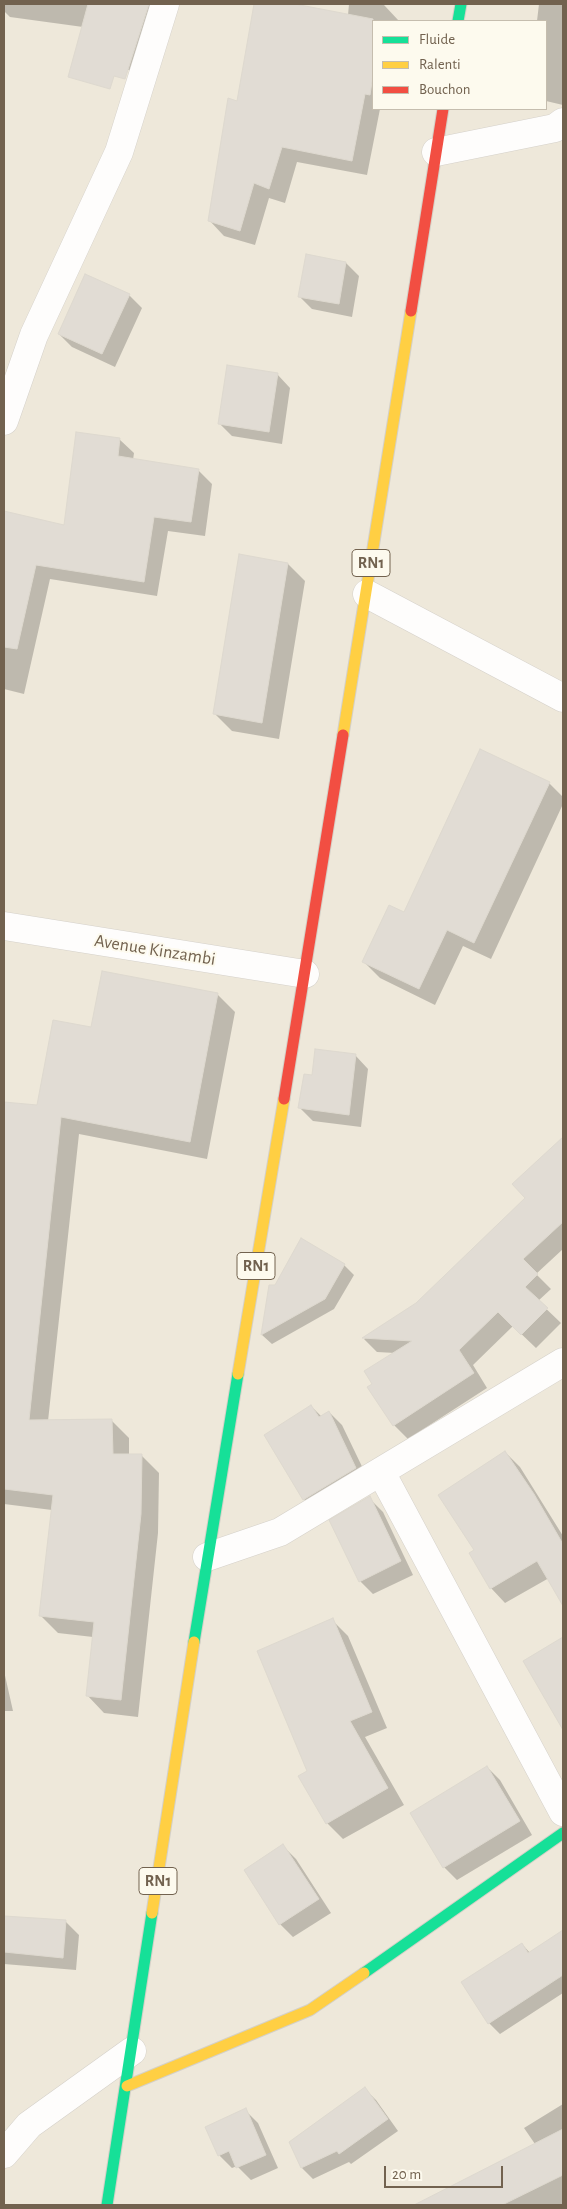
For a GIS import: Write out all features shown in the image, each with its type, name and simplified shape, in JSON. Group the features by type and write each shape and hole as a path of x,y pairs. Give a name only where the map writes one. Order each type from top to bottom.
{"main road":[{"path":"458,20 460,4"},
{"name":"RN1","path":"108,2205 207,1558 367,594 443,110"},
{"path":"127,2086 310,2010 563,1833"}],"street":[{"path":"4,421 34,335 119,152 165,4"},
{"path":"436,152 555,128 563,122"},
{"path":"367,594 563,698"},
{"name":"Avenue Kinzambi","path":"4,926 305,974"},
{"path":"207,1558 280,1532 563,1362"},
{"path":"381,1472 563,1812"},
{"path":"4,2154 29,2124 132,2051"}],"shaded area":[{"path":"4,4 563,4 563,2205 4,2205"}],"building":[{"path":"88,4 149,4 125,79 114,76 110,89 68,77"},
{"path":"254,4 295,4 373,19 372,82 370,95 365,94 352,161 282,147 269,189 254,183 240,231 208,221 228,98 237,101"},
{"path":"306,254 346,262 339,304 298,297"},
{"path":"85,274 130,294 102,354 58,334"},
{"path":"227,365 278,373 269,432 218,424"},
{"path":"76,432 120,438 118,456 199,469 191,522 154,517 144,582 36,565 17,649 4,647 4,511 64,525"},
{"path":"239,554 288,563 262,723 213,714"},
{"path":"480,749 550,782 474,943 447,930 419,989 362,962 389,905 404,912"},
{"path":"102,971 218,993 190,1142 61,1117 29,1420 112,1419 113,1454 142,1454 141,1514 121,1700 86,1696 94,1622 39,1616 53,1495 4,1489 4,1102 37,1105 53,1020 91,1027"},
{"path":"315,1049 356,1054 349,1115 298,1108 304,1074 312,1075"},
{"path":"563,1137 563,1222 523,1259 538,1274 525,1287 548,1308 521,1335 498,1312 459,1350 474,1373 393,1426 367,1387 372,1384 364,1371 412,1341 362,1338 416,1303 525,1198 512,1184"},
{"path":"301,1238 345,1264 325,1299 261,1335 269,1285 275,1285"},
{"path":"311,1405 319,1417 329,1411 356,1468 303,1500 264,1435"},
{"path":"505,1451 534,1494 563,1544 563,1606 537,1561 490,1589 469,1553 474,1550 438,1495"},
{"path":"370,1496 401,1561 359,1582 329,1520"},
{"path":"333,1618 372,1712 350,1721 388,1788 326,1824 298,1776 307,1771 257,1651"},
{"path":"563,1637 563,1730 523,1661"},
{"path":"487,1766 520,1821 443,1868 410,1813"},
{"path":"283,1844 319,1899 279,1925 244,1870"},
{"path":"4,1916 66,1920 63,1958 4,1952"},
{"path":"563,1930 563,1975 488,2024 461,1982 522,1943 528,1953"},
{"path":"365,2087 388,2119 339,2154 337,2151 301,2168 289,2142"},
{"path":"246,2108 266,2155 236,2168 229,2151 218,2156 205,2127"},
{"path":"563,2129 563,2175 502,2205 414,2205"}],"traffic: fast":[{"path":"458,20 461,4"},
{"path":"194,1642 238,1374"},
{"path":"364,1973 563,1833"},
{"path":"107,2205 152,1913"}],"traffic: slow":[{"path":"343,735 411,311"},
{"path":"238,1374 284,1099"},
{"path":"152,1913 194,1642"},
{"path":"127,2086 310,2010 364,1973"}],"traffic: jam":[{"path":"411,311 443,110"},
{"path":"284,1099 343,735"}]}
